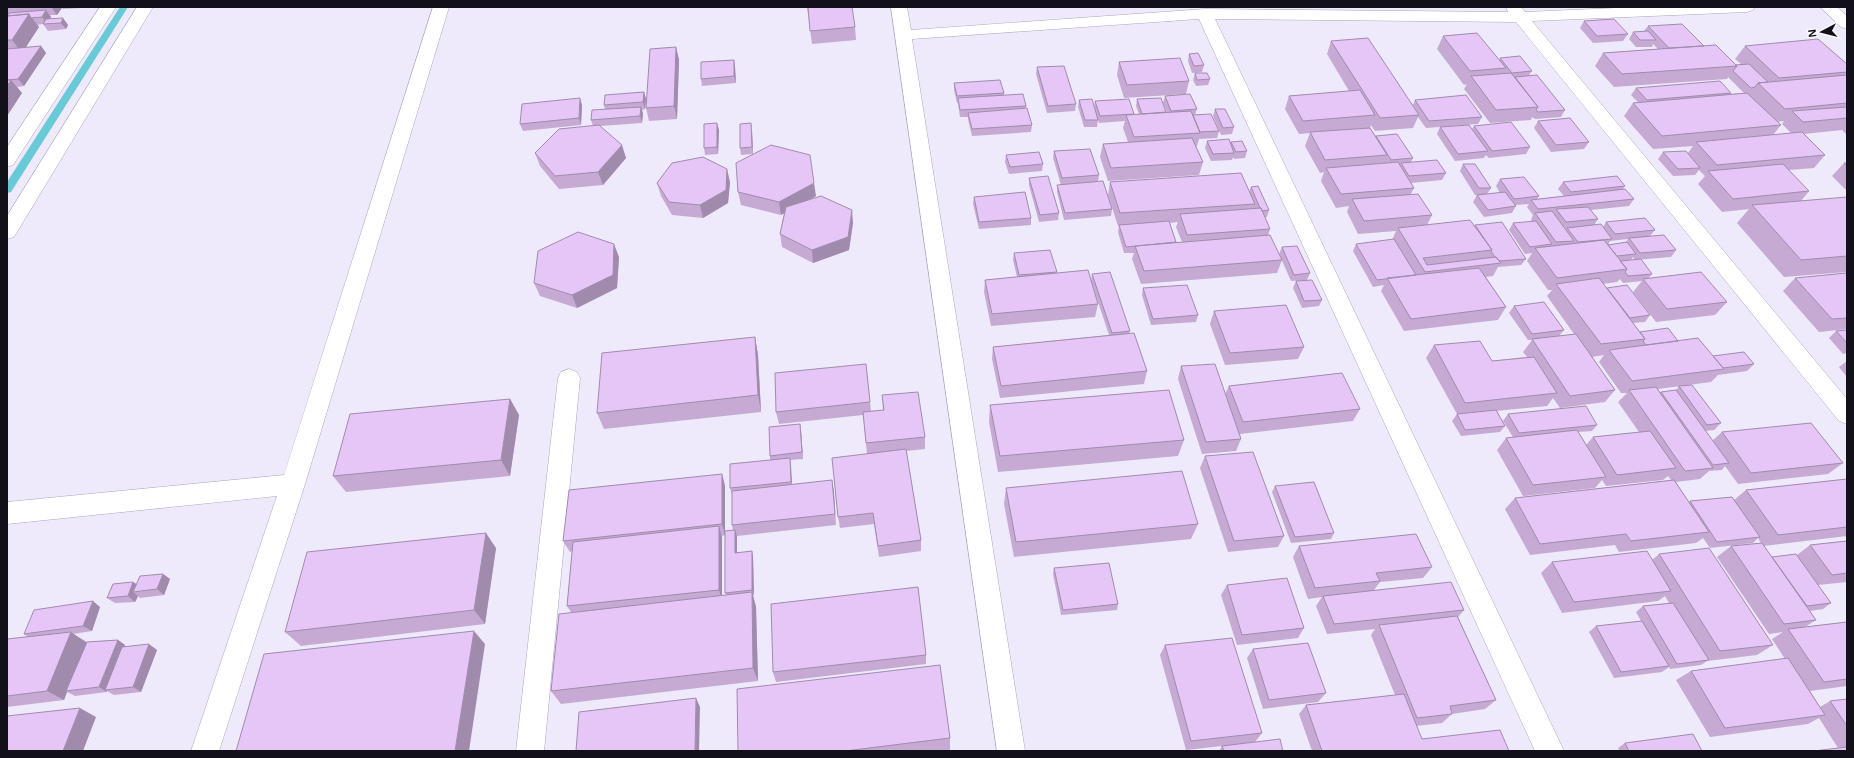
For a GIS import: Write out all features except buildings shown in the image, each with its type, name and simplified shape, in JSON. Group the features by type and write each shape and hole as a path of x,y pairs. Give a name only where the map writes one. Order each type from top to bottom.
{"street":[{"path":"7,161 108,7"},
{"path":"7,232 145,7"},
{"path":"205,751 293,484 441,7"},
{"path":"899,7 1011,751"},
{"path":"904,35 1206,14 1516,12 1747,7"},
{"path":"1828,7 1847,24"},
{"path":"1516,12 1847,416"},
{"path":"1206,14 1550,751"},
{"path":"530,751 569,378"},
{"path":"7,513 293,484"}],"waterway":[{"path":"7,190 124,7"}]}
